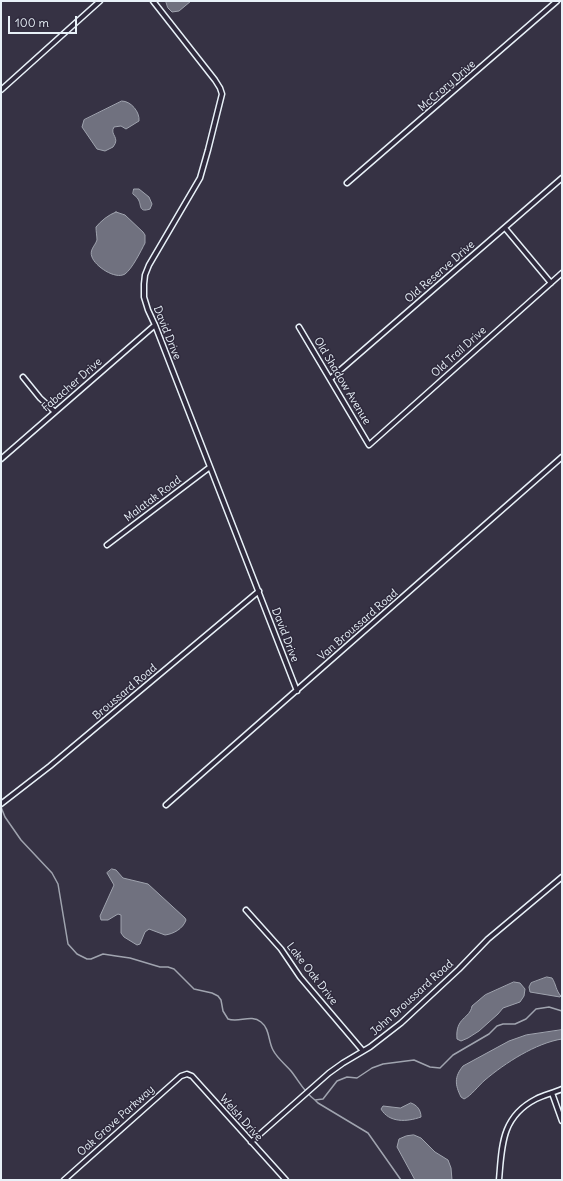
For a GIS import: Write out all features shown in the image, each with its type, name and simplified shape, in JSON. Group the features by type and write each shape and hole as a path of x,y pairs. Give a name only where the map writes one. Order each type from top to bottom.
{"street":[{"path":"1,90 100,1"},
{"name":"David Drive","path":"153,1 215,80 222,94 200,178 150,265 145,276 144,297 297,691"},
{"name":"McCrory Drive","path":"347,183 557,1"},
{"name":"Old Reserve Drive","path":"330,380 562,178"},
{"path":"505,228 551,283"},
{"name":"Old Trail Drive","path":"369,445 562,273"},
{"name":"Fabacher Drive","path":"1,458 155,324"},
{"name":"Old Shadow Avenue","path":"299,327 369,445"},
{"path":"23,377 40,398 55,412"},
{"name":"Van Broussard Road","path":"166,805 562,457"},
{"name":"Malatak Road","path":"107,545 210,467"},
{"name":"Broussard Road","path":"3,802 51,765 258,591"},
{"name":"John Broussard Road","path":"251,1142 312,1087 343,1063 375,1044 401,1023 459,969 488,939 562,877"},
{"name":"Lake Oak Drive","path":"246,910 281,949 300,977 363,1051"},
{"name":"Welsh Drive","path":"181,1076 187,1074 192,1076 286,1180"},
{"name":"Oak Grove Parkway","path":"64,1180 181,1076"},
{"path":"499,1180 502,1142 509,1123 520,1109 536,1099 562,1089"},
{"path":"552,1093 562,1121"}],"water":[{"path":"166,1 191,1 179,11 172,12 168,8"},
{"path":"122,101 132,105 138,114 139,121 126,129 121,126 114,127 113,132 116,141 113,147 105,151 97,149 82,127 84,120"},
{"path":"134,189 139,189 149,197 152,204 150,209 144,210 141,208 138,199 133,194"},
{"path":"116,212 125,215 145,235 145,243 136,260 128,272 121,275 111,274 101,268 94,261 91,255 97,240 96,227 105,218"},
{"path":"112,869 116,870 123,878 148,884 185,918 186,920 183,926 171,934 165,935 149,929 145,932 140,944 137,945 124,937 121,933 121,915 118,914 108,920 101,920 100,916 114,885 107,873"},
{"path":"547,977 552,978 561,996 560,997 530,992 529,987 531,983"},
{"path":"514,982 520,983 525,989 524,996 520,1002 503,1008 479,1031 468,1038 461,1041 457,1039 458,1026 460,1022 469,1014 472,1006 485,995"},
{"path":"562,1030 562,1039 531,1049 511,1061 485,1080 467,1098 464,1099 461,1097 456,1081 463,1066 509,1041 526,1035"},
{"path":"411,1103 418,1108 421,1117 410,1120 393,1119 384,1114 381,1109 383,1106 400,1108"},
{"path":"414,1135 421,1138 435,1152 448,1160 451,1168 452,1180 415,1180 397,1147 399,1139"}],"waterway":[{"path":"1,807 5,817 21,840 52,873 58,884 68,944 77,954 87,959 103,954 130,958 160,967 174,969 194,989 218,996 221,1000 223,1011 228,1019 253,1019 261,1022 266,1028 271,1046 275,1053 315,1100 323,1099 337,1081 347,1077 357,1078 372,1068 383,1064 414,1060 430,1067 440,1068 453,1055 489,1034 497,1026 503,1024 515,1024 526,1019 536,1009 549,1007 562,1011"},
{"path":"315,1100 368,1133 401,1180"}]}
